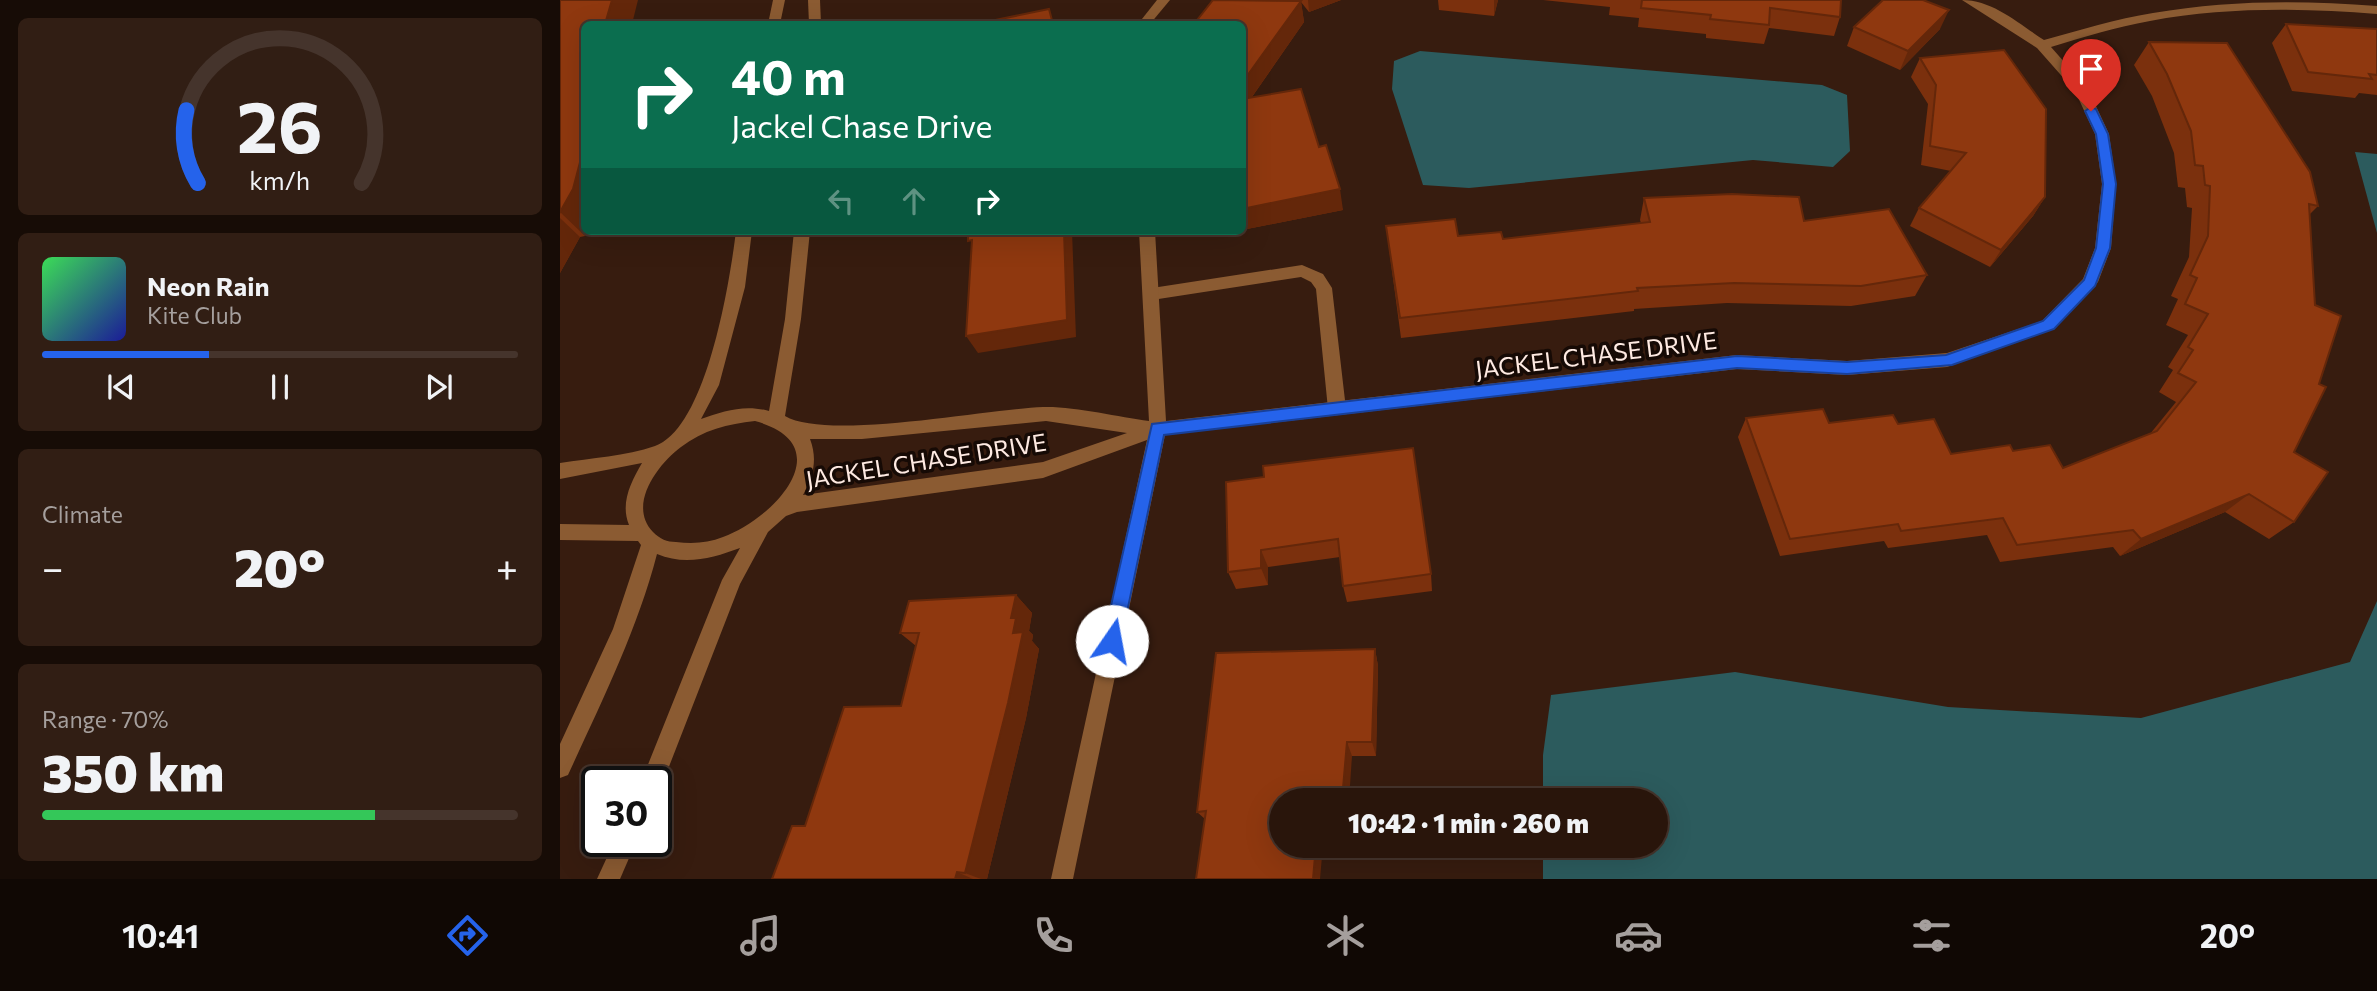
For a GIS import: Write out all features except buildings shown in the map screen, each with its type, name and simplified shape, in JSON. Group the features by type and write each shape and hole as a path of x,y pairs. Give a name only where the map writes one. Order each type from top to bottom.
{"street":[{"path":"775,21 779,0"},
{"path":"814,0 814,21"},
{"path":"1146,21 1164,0"},
{"name":"JACKEL CHASE DRIVE","path":"781,510 795,504 1043,470 1158,429 1737,362 1847,368 1947,360 2049,325 2090,282 2103,248 2109,184 2102,134 2081,89 2042,45 1996,14 1968,0"},
{"path":"2042,45 2119,23 2212,9 2278,5 2377,10"},
{"path":"683,435 711,385 737,287 744,235"},
{"path":"776,417 777,398 793,319 802,235"},
{"path":"1062,879 1158,429 1153,294 1147,235"},
{"path":"1153,294 1302,271 1317,278 1324,288 1337,409"},
{"name":"JACKEL CHASE DRIVE","path":"794,427 814,432 862,432 1046,414 1158,429"},
{"path":"560,532 645,538 668,550 690,552 715,548 739,539 762,526 781,510 795,492 804,473 807,455 803,440 794,427 776,417 732,415 683,435 661,453 644,473 635,494 633,515 645,538 629,613 560,767"},
{"path":"560,471 661,453"},
{"path":"658,766 732,580 762,526"},
{"path":"608,879 618,857"}],"water":[{"path":"1420,51 1822,85 1847,95 1850,151 1833,167 1753,160 1469,188 1423,185 1392,89 1394,61"},
{"path":"2355,152 2377,154 2377,233"},
{"path":"2377,601 2377,879 1543,879 1543,858 1668,858 1668,788 1543,788 1543,755 1551,695 1735,672 1948,707 2141,718 2350,662"}],"route":[{"path":"1112,641 1158,429 1737,362 1847,368 1947,360 2049,325 2090,282 2103,248 2109,184 2102,134 2091,111"}]}
